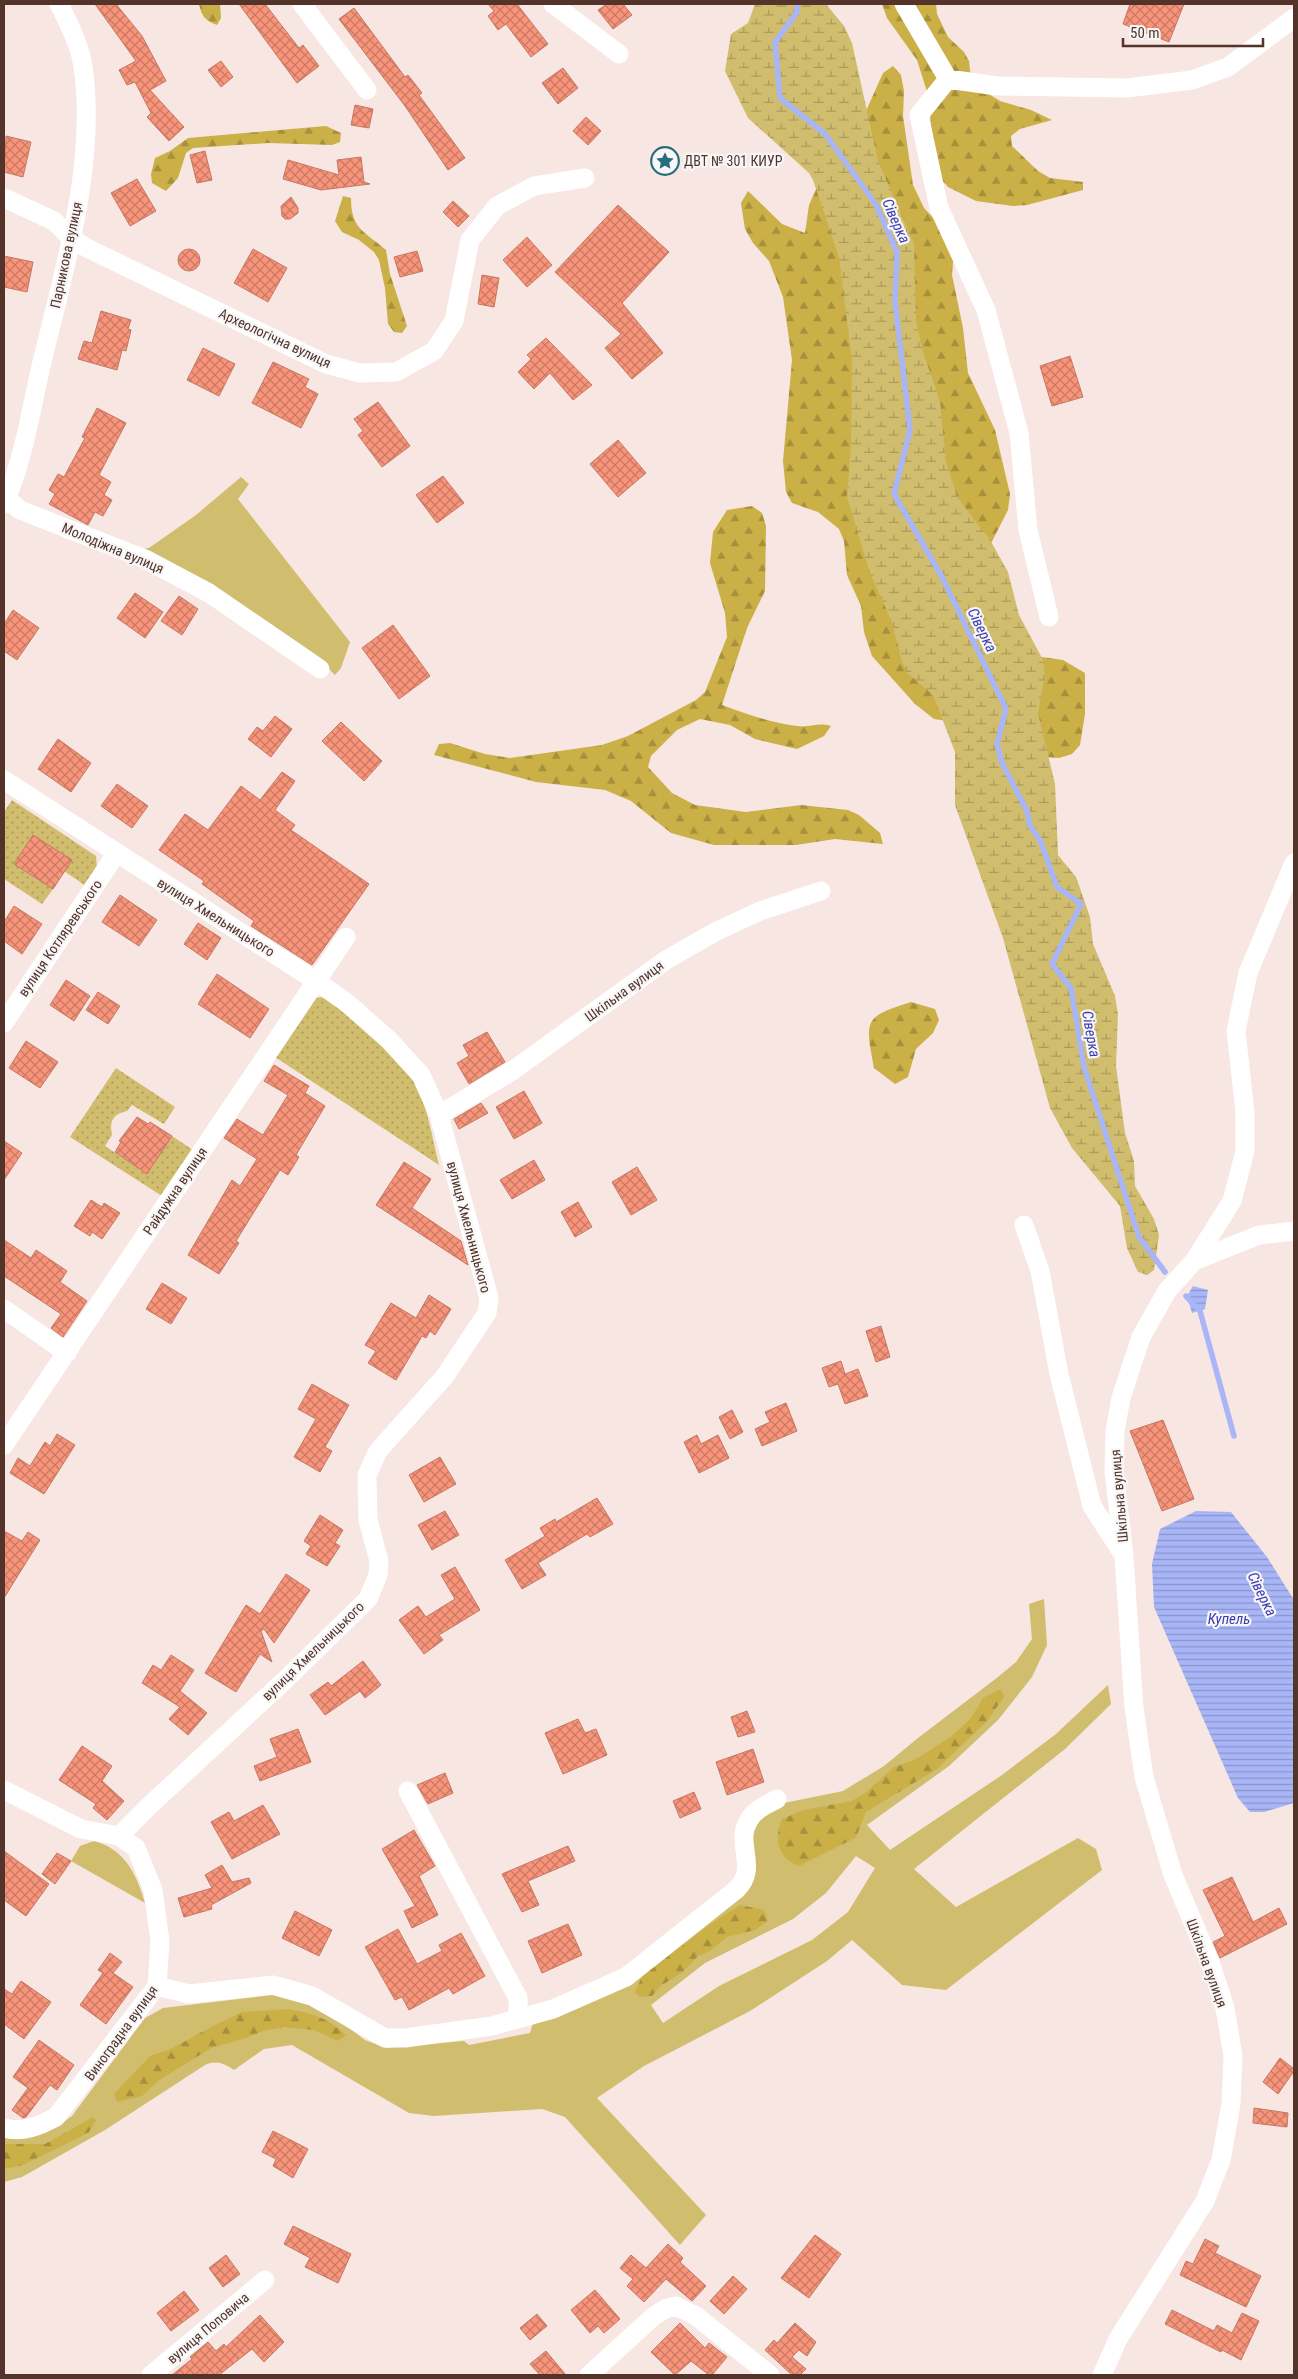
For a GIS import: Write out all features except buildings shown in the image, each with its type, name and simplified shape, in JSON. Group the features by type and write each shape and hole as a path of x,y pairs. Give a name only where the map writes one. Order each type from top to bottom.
{"street":[{"name":"Парникова вулиця","path":"5,500 21,453 71,238 86,146 86,107 81,58 75,36 59,4"},
{"path":"302,4 367,90"},
{"path":"553,4 619,54"},
{"path":"904,4 948,79"},
{"path":"948,79 997,86 1127,88 1192,80 1228,67 1294,18"},
{"path":"948,79 919,115 939,208 986,310 1020,433 1028,530 1049,616"},
{"name":"Археологічна вулиця","path":"4,198 54,221 71,238 326,364 360,373 396,372 434,350 454,321 470,240 497,206 534,186 585,178"},
{"name":"Молодіжна вулиця","path":"5,500 20,510 145,559 209,593 320,669"},
{"name":"вулиця Хмельницького","path":"4,780 116,854 316,981 347,1004 396,1047 422,1075 438,1115 489,1298 487,1313 445,1376 378,1451 367,1475 368,1520 379,1561 378,1575 368,1598 284,1682 148,1806 119,1836"},
{"name":"вулиця Котляревського","path":"4,1023 116,854"},
{"path":"1194,1262 1232,1201 1245,1151 1245,1112 1236,1031 1248,973 1294,863"},
{"name":"Шкільна вулиця","path":"438,1115 512,1071 666,960 715,932 760,911 821,891"},
{"name":"Райдужна вулиця","path":"4,1445 346,937"},
{"name":"Шкільна вулиця","path":"1024,1224 1040,1272 1059,1374 1092,1506 1124,1556"},
{"name":"Шкільна вулиця","path":"1102,2375 1118,2339 1205,2201 1222,2160 1231,2104 1233,2056 1225,2008 1211,1965 1173,1875 1144,1777 1134,1708 1124,1556 1114,1472 1115,1431 1121,1398 1141,1337 1150,1318 1167,1291 1194,1262 1258,1236 1294,1231"},
{"path":"4,1309 67,1353"},
{"path":"4,1790 81,1829 119,1836"},
{"path":"408,1791 518,1998 518,2018"},
{"path":"157,1986 189,1994 273,1985 312,1996 385,2038 405,2038 492,2026 553,2009 626,1977 738,1889 744,1882 747,1873 744,1846 748,1820 759,1809 777,1799"},
{"name":"Виноградна вулиця","path":"4,2128 12,2130 36,2127 56,2117 157,1986 160,1941 152,1890 136,1848 119,1836"},
{"name":"вулиця Поповича","path":"151,2375 265,2280"},
{"path":"588,2375 654,2316 665,2309 676,2306 696,2316 770,2375"}],"green space":[{"path":"199,4 220,4 221,18 217,25 204,17"},
{"path":"755,4 826,4 844,26 852,43 878,161 914,244 916,320 922,349 940,401 946,462 958,498 989,538 1008,572 1019,615 1043,660 1045,676 1038,713 1055,784 1058,855 1076,877 1090,917 1093,944 1115,996 1118,1014 1116,1066 1125,1133 1134,1161 1135,1186 1154,1219 1159,1235 1154,1270 1147,1275 1138,1272 1127,1248 1120,1206 1072,1148 1050,1108 1003,938 955,805 955,752 933,695 906,672 892,622 870,573 847,497 851,447 852,361 839,257 809,173 748,118 725,71 731,34 748,23"},
{"path":"882,4 936,4 937,14 948,37 964,52 969,61 971,78 976,86 1000,101 1031,110 1052,120 1020,129 1011,136 1012,146 1038,171 1050,178 1083,182 1083,190 1027,205 1013,206 976,201 948,187 941,179 931,128 929,98 917,60 887,18"},
{"path":"893,66 901,75 904,91 903,116 913,185 924,208 941,226 954,251 952,275 963,328 968,373 995,430 1010,494 1008,510 982,561 1028,655 1063,660 1085,673 1085,714 1080,745 1072,754 1059,758 1046,757 989,727 934,719 915,704 872,656 864,632 861,606 847,575 844,541 839,529 818,512 792,503 786,492 783,461 792,360 783,297 769,261 753,243 745,229 741,203 748,191 782,224 805,233 809,205 820,180 857,131 883,73"},
{"path":"326,126 341,133 340,142 332,145 268,143 193,148 186,153 178,178 166,191 152,183 151,174 155,158 170,151 188,138"},
{"path":"343,196 351,198 353,217 356,223 386,250 390,274 407,326 402,333 394,332 388,324 385,288 379,260 374,252 359,240 342,232 335,221"},
{"path":"241,477 249,484 238,499 350,642 341,668 335,675 324,664 134,551 149,548 196,515"},
{"path":"752,506 762,513 766,526 765,591 747,628 722,705 759,718 788,725 831,726 824,736 797,749 755,739 730,725 700,719 677,730 651,756 648,767 672,793 695,805 746,812 801,805 848,810 859,815 880,833 883,844 835,839 796,845 714,845 671,833 631,801 605,790 536,782 434,755 439,744 450,743 485,754 510,758 602,745 628,736 696,700 705,692 727,637 725,613 710,563 713,532 727,510"},
{"path":"12,800 96,856 97,869 86,886 64,871 71,860 33,835 14,864 53,889 42,904 4,879 4,812"},
{"path":"323,997 359,1024 405,1068 418,1090 426,1111 439,1165 275,1057 315,998"},
{"path":"911,1002 935,1009 939,1020 933,1033 916,1049 908,1077 895,1084 874,1068 869,1030 871,1023 876,1017 895,1007"},
{"path":"116,1068 175,1107 164,1124 132,1105 127,1111 118,1114 113,1119 111,1126 112,1135 105,1146 147,1174 172,1136 193,1150 162,1196 70,1137"},
{"path":"1044,1599 1047,1645 1032,1677 998,1720 949,1766 867,1825 890,1850 1002,1775 1056,1734 1108,1685 1111,1704 1065,1749 914,1869 956,1907 1078,1838 1096,1849 1102,1870 946,1990 902,1985 852,1940 827,1961 750,2011 644,2066 597,2098 706,2215 680,2245 565,2117 542,2109 434,2116 409,2113 292,2045 264,2049 234,2070 220,2063 205,2065 105,2130 22,2177 4,2182 4,2135 58,2126 72,2116 145,2018 163,2008 272,1995 309,2005 342,2023 365,2040 386,2048 464,2041 469,2045 530,2033 533,2023 629,1981 741,1893 754,1823 784,1803 843,1791 884,1766 1016,1662 1032,1639 1029,1604","holes":["856,1856 875,1868 848,1912 812,1940 719,1986 663,2023 651,2005 705,1963 793,1919 826,1893"]},
{"path":"1001,1689 1004,1697 987,1721 937,1769 866,1812 856,1837 799,1866 786,1858 782,1853 779,1847 778,1833 782,1819 803,1810 852,1801 865,1793 894,1767 916,1759 952,1736 971,1718 983,1698"},
{"path":"94,1841 114,1850 122,1857 134,1873 145,1903 71,1861 80,1846"},
{"path":"740,1905 764,1910 768,1921 755,1930 727,1937 710,1951 698,1956 683,1972 662,1985 652,1996 640,1997 635,1992 642,1976 712,1923"},
{"path":"288,2009 319,2017 346,2035 338,2041 314,2030 284,2027 263,2031 211,2048 158,2081 142,2096 117,2102 114,2094 150,2056 171,2049 242,2012"},
{"path":"93,2117 96,2120 89,2132 23,2165 4,2169 4,2144 45,2144"}],"water":[{"path":"1193,1286 1208,1290 1205,1309 1192,1313 1187,1296"},
{"name":"Купель","path":"1196,1511 1231,1512 1267,1557 1294,1600 1294,1803 1264,1812 1250,1812 1238,1798 1154,1607 1152,1564 1160,1529"}],"waterway":[{"name":"Сіверка","path":"797,4 797,12 775,42 780,98 825,134 875,203 897,252 895,301 910,430 894,494 942,577 1006,709 997,744 1002,763 1027,811 1030,826 1040,840 1057,887 1081,904 1052,964 1071,988 1084,1067 1139,1237 1165,1272"},
{"name":"Сіверка","path":"1186,1296 1200,1311 1234,1436"}],"place":[{"name":"ДВТ № 301 КИУР","path":"665,161"}]}
